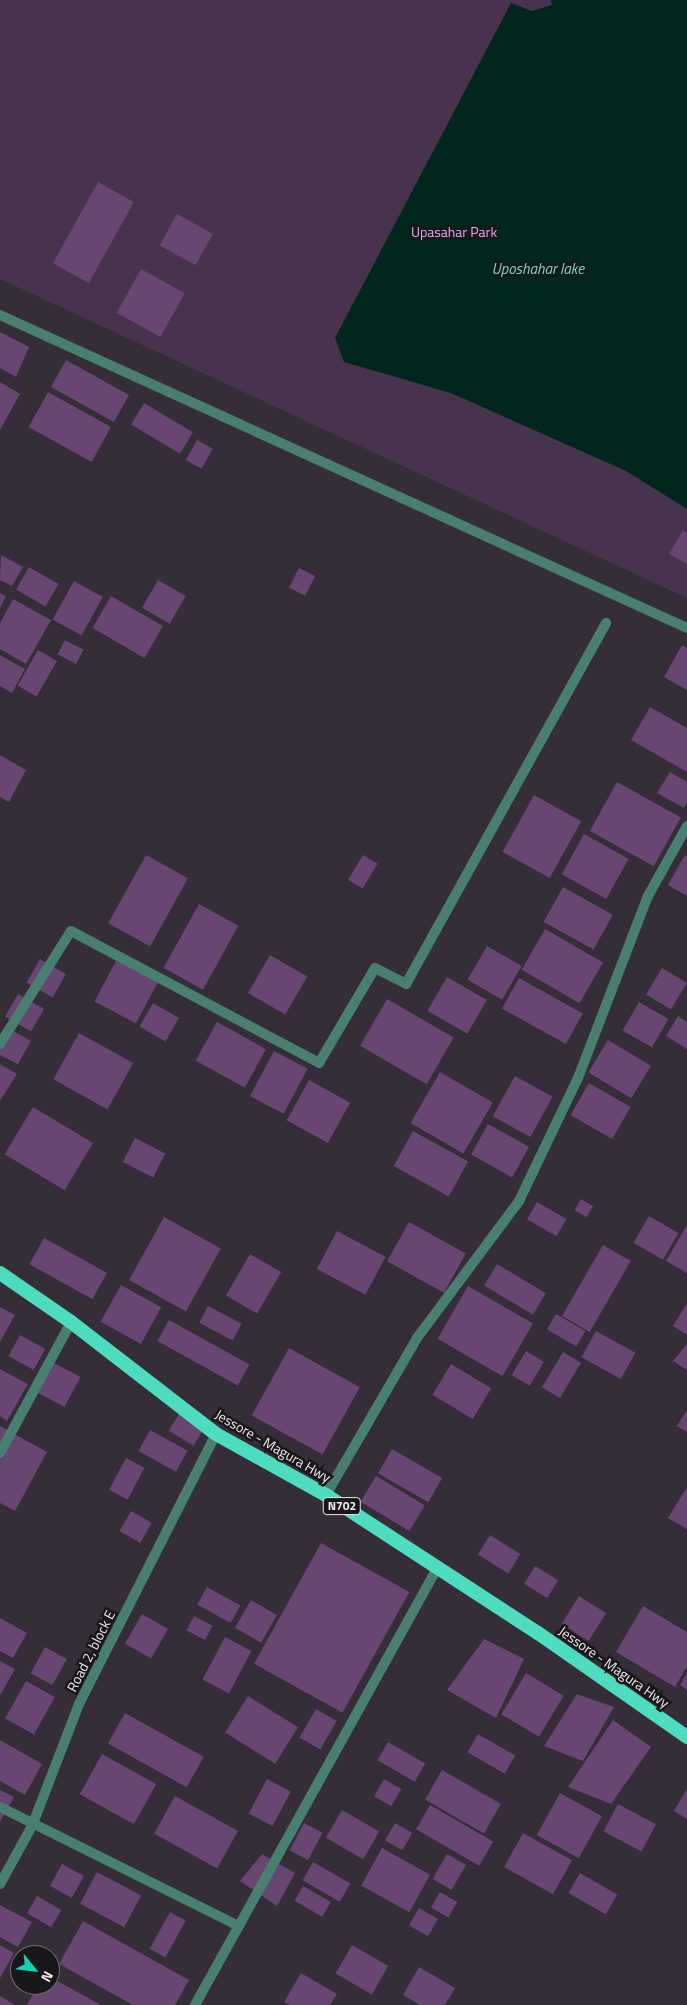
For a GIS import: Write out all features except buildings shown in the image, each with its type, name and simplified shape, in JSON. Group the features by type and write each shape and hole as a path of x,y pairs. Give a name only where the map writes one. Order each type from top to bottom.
{"highway":[{"name":"Jessore - Magura Hwy","path":"0,1273 71,1322 216,1434 326,1496 538,1634 687,1737"}],"street":[{"path":"0,315 687,628"},
{"path":"0,1044 71,931 319,1063 375,968 406,984 606,623"},
{"path":"326,1496 417,1338 519,1201 578,1078 648,896 687,826"},
{"path":"0,1453 71,1322"},
{"name":"Road 2, block E","path":"0,1884 32,1826 79,1704 216,1434"},
{"path":"195,2005 436,1568"},
{"path":"0,1807 32,1826 239,1926"}],"green space":[{"name":"Upasahar Park","path":"0,0 687,0 687,598 0,279"}],"water":[{"name":"Uposhahar lake","path":"551,0 687,0 687,509 626,471 451,393 344,362 335,338 511,3 532,11 552,5"}]}
